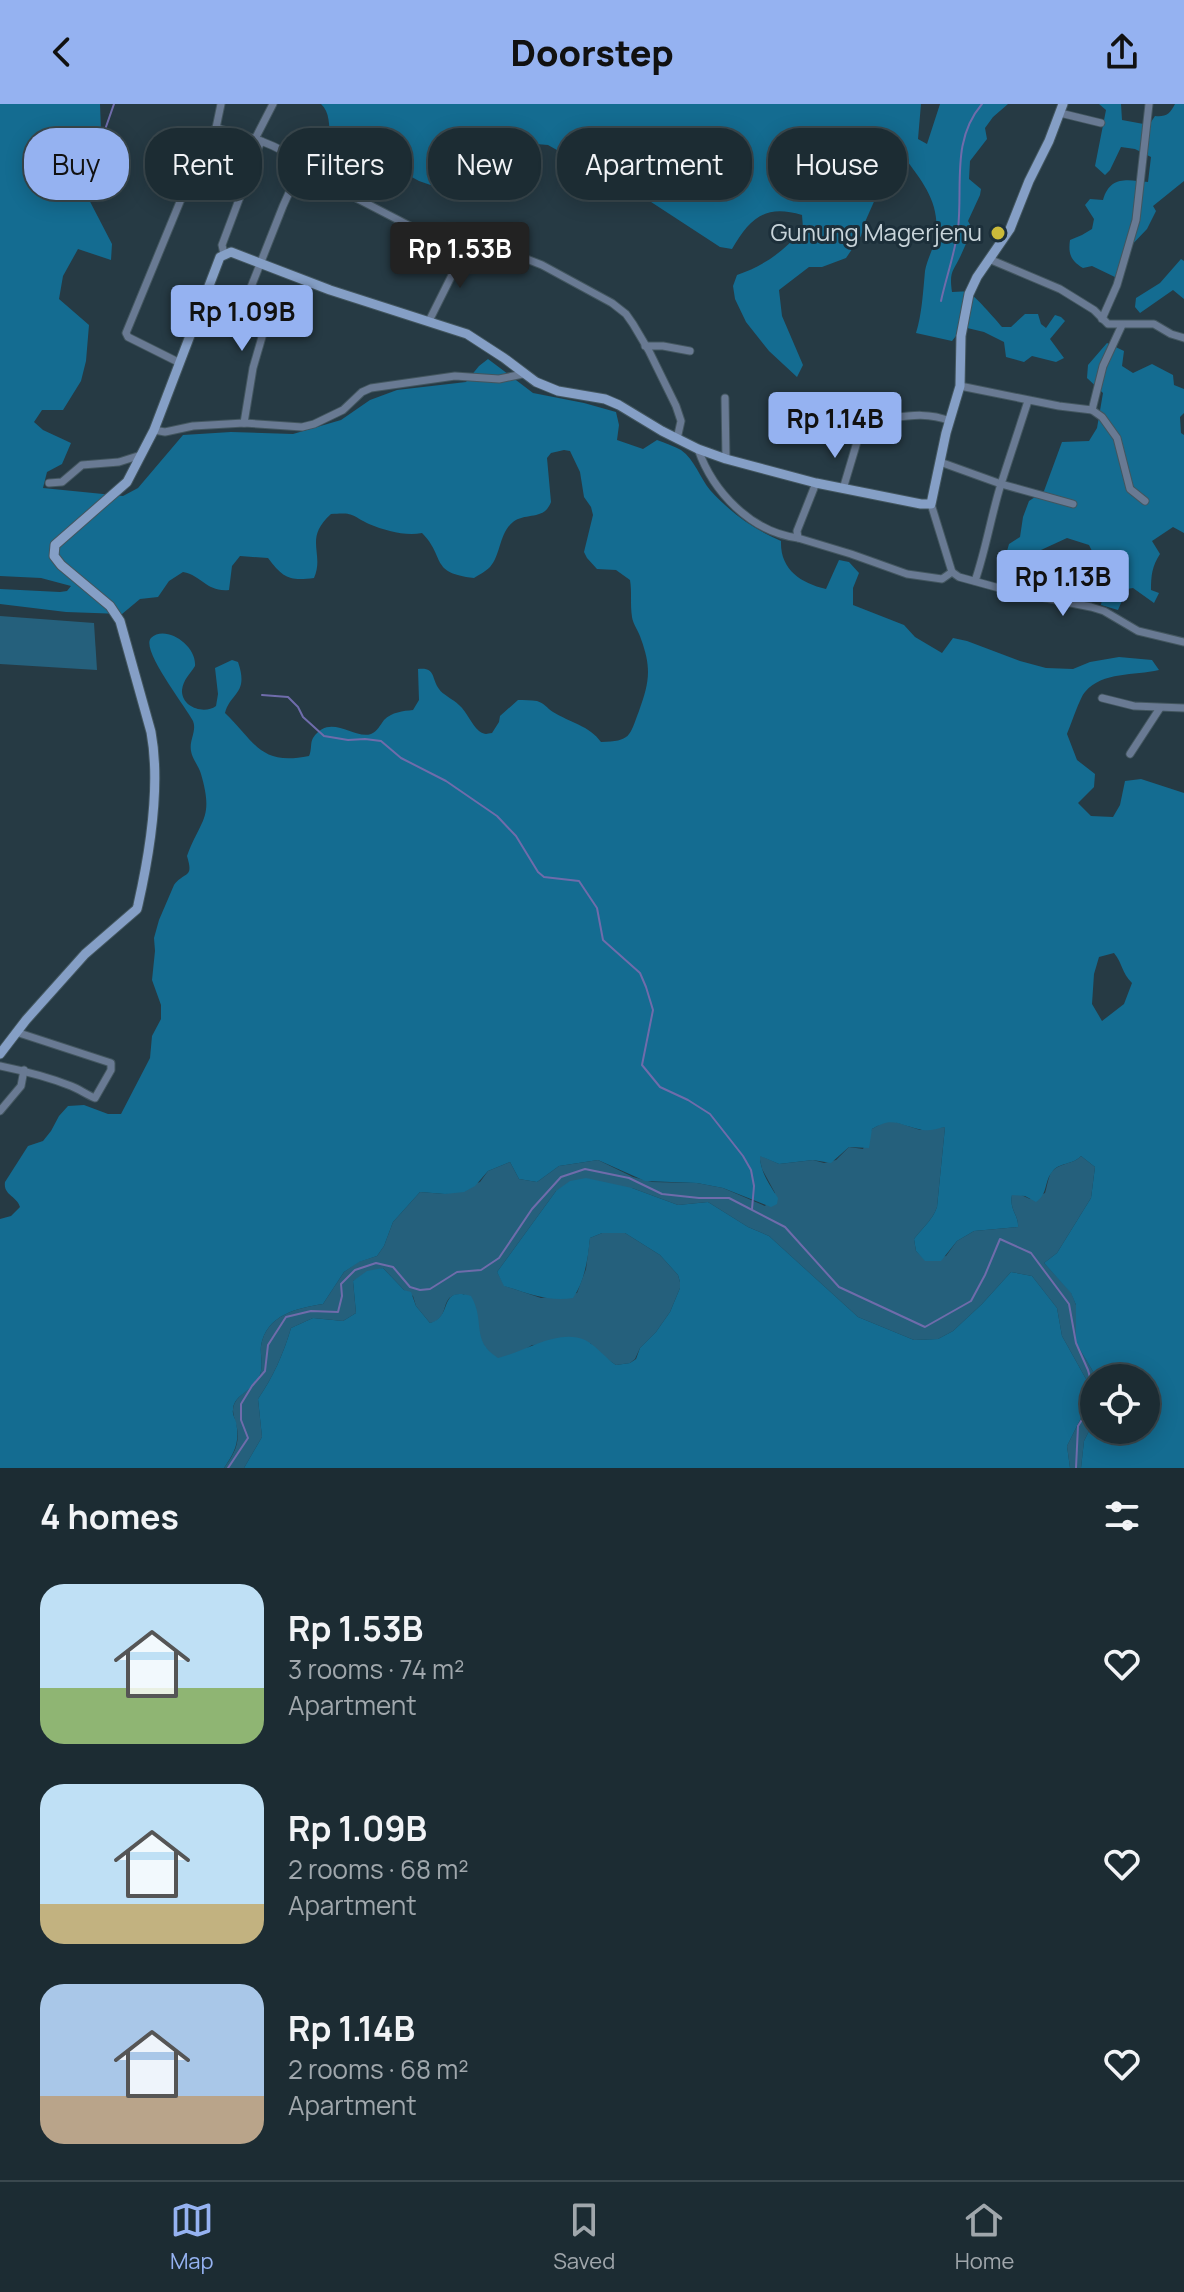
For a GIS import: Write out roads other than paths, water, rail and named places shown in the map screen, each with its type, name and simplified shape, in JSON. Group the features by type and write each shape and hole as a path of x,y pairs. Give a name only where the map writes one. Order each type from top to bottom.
{"main road":[{"path":"0,1054 85,954 138,905 152,817 151,732 120,621 110,606 61,565 54,556 54,550 55,545 125,484 154,430 219,259 224,254 231,252 330,290 477,339 545,387 605,399 677,439 726,459 843,489 931,504 960,386 959,360 969,294 1010,229 1062,108"}],"street":[{"path":"216,128 221,104"},
{"path":"262,130 273,104"},
{"path":"1102,319 1117,285 1136,220 1149,104"},
{"path":"1062,108 1101,123"},
{"path":"180,363 128,337 126,333 181,200"},
{"path":"224,254 222,245 237,200"},
{"path":"238,320 286,200"},
{"path":"360,200 439,241 519,256 612,303 626,314 680,417 677,439"},
{"path":"429,321 466,247"},
{"path":"989,259 1060,289 1094,310 1108,324 1154,324 1184,338"},
{"path":"200,308 262,327 264,333 253,368 244,423"},
{"path":"1092,410 1103,366 1122,325"},
{"path":"645,346 690,351"},
{"path":"154,430 165,432 193,426 244,423 302,427 343,410 362,392 371,388 455,376 499,379 523,374"},
{"path":"960,386 1028,401 1092,410 1102,417 1117,438 1130,489 1145,501"},
{"path":"725,398 726,459"},
{"path":"975,581 989,521 1028,401"},
{"path":"886,425 892,418 915,415 950,421"},
{"path":"843,489 860,432 853,425"},
{"path":"698,449 712,479 737,507 768,530 918,577 942,579 952,572"},
{"path":"49,483 62,482 82,465 119,462 141,455"},
{"path":"940,462 1001,484 1073,504"},
{"path":"798,538 797,531 816,483"},
{"path":"931,504 952,572 959,577 1040,598 1091,607 1138,631 1184,642"},
{"path":"1102,698 1160,708 1183,705"},
{"path":"1130,754 1160,708"},
{"path":"0,1066 24,1070 73,1086 95,1098 112,1066 111,1063 16,1032"},
{"path":"0,1111 21,1086 24,1070"}],"waterway":[{"path":"106,128 114,104"},
{"path":"941,301 958,229 962,148 972,118 982,104"},
{"path":"262,695 288,697 303,717 324,736 381,741 401,758 446,781 497,816 516,836 544,877 579,881 597,908 603,940 640,973 646,987 653,1010 642,1065 660,1087 710,1114 743,1156 751,1170 754,1186 752,1209"},
{"path":"228,1468 248,1438 241,1420 241,1404 265,1371 268,1345 286,1317 311,1311 338,1312 341,1284 355,1270 376,1263 393,1267 410,1287 420,1290 430,1289 457,1272 481,1270 499,1258 532,1209 561,1177 585,1169 629,1178 662,1194 729,1198 785,1227 839,1287 925,1327 971,1301 1000,1239 1031,1253 1069,1304 1076,1343 1085,1364"},
{"path":"1076,1468 1080,1423"}],"place":[{"name":"Gunung Magerjenu","path":"998,233"}]}
